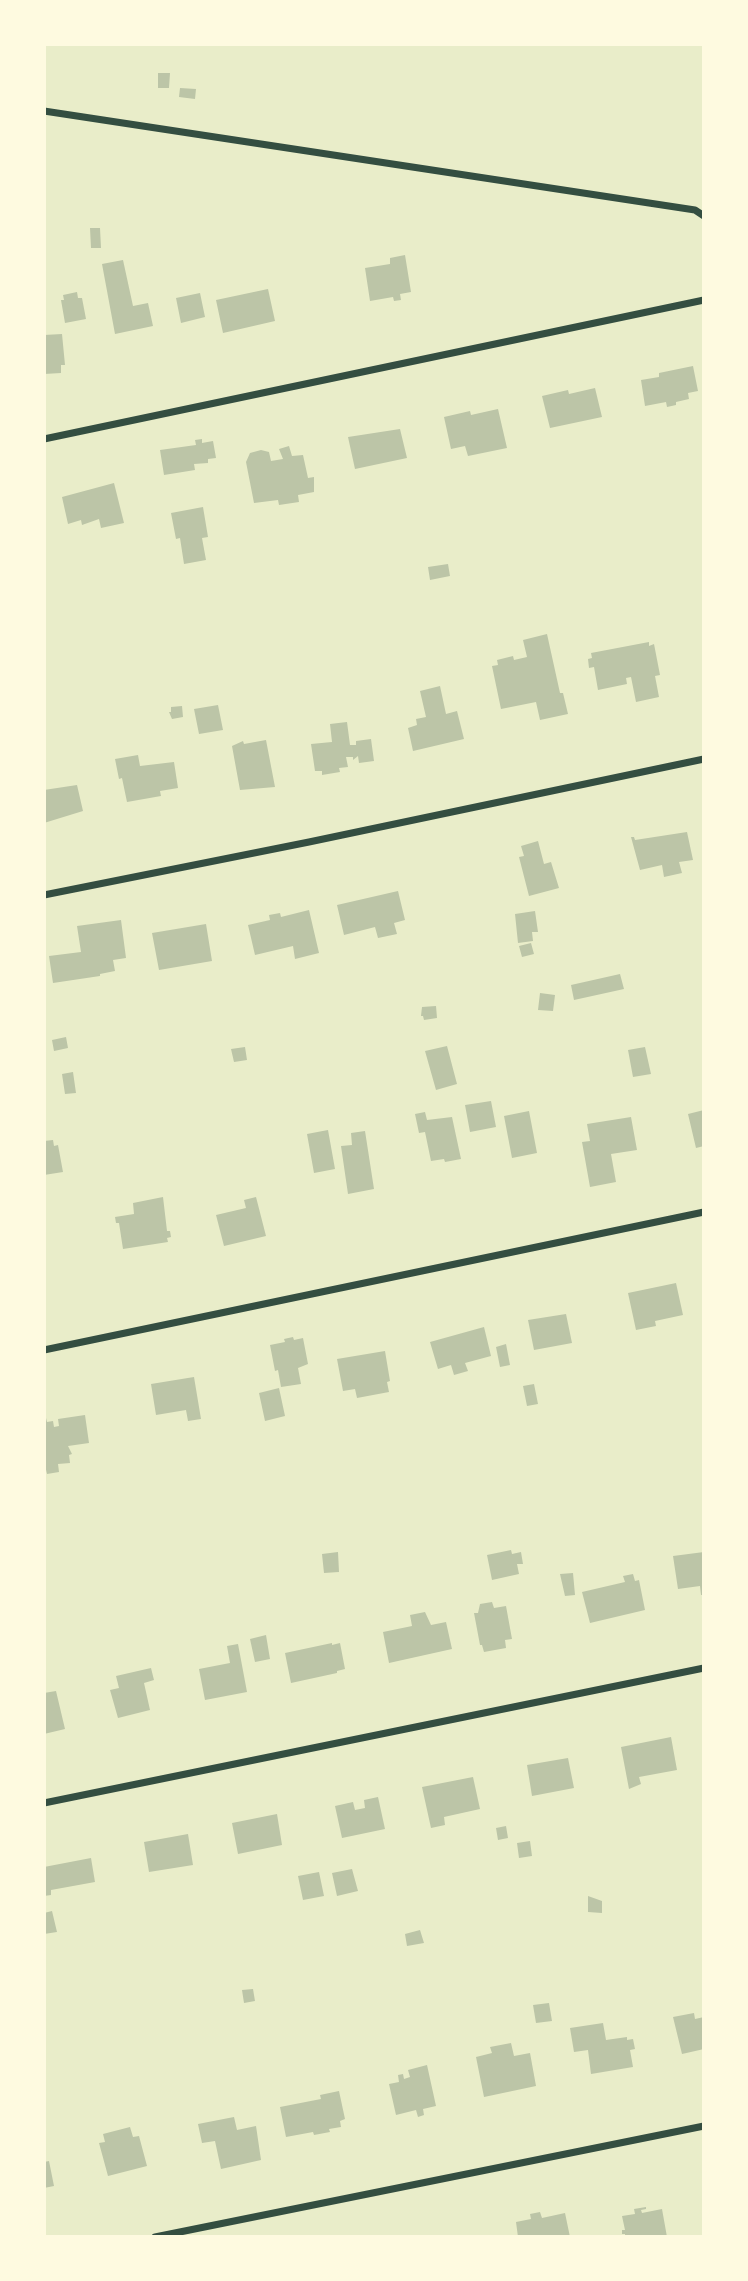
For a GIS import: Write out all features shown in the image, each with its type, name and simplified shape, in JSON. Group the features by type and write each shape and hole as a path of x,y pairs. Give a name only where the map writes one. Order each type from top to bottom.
{"street":[{"path":"44,111 695,210 704,216"},
{"path":"44,439 704,300"},
{"path":"44,895 704,758"},
{"path":"44,1350 704,1212"},
{"path":"44,1803 704,1668"},
{"path":"155,2237 704,2126"}],"building":[{"path":"158,73 170,73 169,88 158,88"},
{"path":"180,88 196,89 195,99 179,97"},
{"path":"90,228 100,228 101,248 91,248"},
{"path":"405,255 411,292 400,294 401,300 394,301 393,297 370,301 365,268 390,264 390,258"},
{"path":"123,260 133,306 148,303 153,326 115,334 102,264"},
{"path":"268,289 275,321 223,333 216,300"},
{"path":"77,292 78,298 82,298 86,319 65,323 61,300 64,300 63,295"},
{"path":"200,293 205,317 181,323 176,298"},
{"path":"62,334 65,365 61,365 61,373 44,374 44,335"},
{"path":"693,366 698,391 688,393 689,399 667,407 666,402 645,406 641,380"},
{"path":"595,388 602,417 550,428 542,396"},
{"path":"498,409 507,448 468,456 465,446 451,449 444,417 470,411 471,415"},
{"path":"400,429 407,458 355,469 348,437"},
{"path":"202,439 202,443 213,441 216,458 208,459 208,463 194,464 195,470 164,475 160,450 196,445 195,440"},
{"path":"289,446 292,456 303,455 308,478 314,477 314,492 298,495 299,502 279,505 278,500 254,503 246,462 250,453 261,450 269,452 271,461 283,459 279,449"},
{"path":"114,483 124,523 101,528 99,519 82,525 81,520 68,524 62,497"},
{"path":"203,507 208,537 202,538 206,560 184,564 180,538 176,539 171,513"},
{"path":"448,564 450,576 430,580 428,567"},
{"path":"547,634 560,693 563,693 568,714 540,720 536,702 501,709 492,666 498,665 497,660 513,656 514,660 527,657 523,640"},
{"path":"649,642 649,646 654,644 660,675 655,676 659,697 636,702 631,677 626,678 627,684 598,690 594,667 589,668 588,659 592,658 591,653"},
{"path":"440,686 446,714 457,711 464,739 413,751 408,728 417,725 416,719 426,717 420,691"},
{"path":"218,705 223,730 199,734 194,709"},
{"path":"182,706 183,717 172,719 169,712 171,707"},
{"path":"347,722 350,745 356,745 356,741 371,739 374,761 359,763 358,756 353,760 353,757 346,757 348,767 339,768 340,772 322,775 322,771 315,771 311,744 332,742 330,724"},
{"path":"266,740 275,787 240,790 232,746 243,741 244,744"},
{"path":"138,755 140,766 174,762 178,788 160,791 161,796 127,802 115,759"},
{"path":"77,785 83,811 44,823 44,790"},
{"path":"687,832 693,860 679,862 682,873 664,877 662,865 640,870 631,837 635,840"},
{"path":"538,841 544,864 551,862 559,888 529,896 519,857 524,856 521,846"},
{"path":"398,891 405,920 394,923 397,934 378,938 375,927 344,935 337,905"},
{"path":"309,910 319,953 295,959 293,946 255,955 248,925 270,920 269,915 280,913 281,917"},
{"path":"535,911 538,932 532,932 533,941 518,943 515,914"},
{"path":"121,920 126,958 113,960 115,971 53,983 49,956 81,952 77,926"},
{"path":"206,924 212,961 159,970 152,933"},
{"path":"531,943 534,954 522,957 519,946"},
{"path":"620,974 624,989 574,1000 571,985"},
{"path":"540,993 555,995 553,1011 538,1010"},
{"path":"436,1006 437,1018 424,1020 421,1016 422,1007"},
{"path":"66,1037 68,1048 54,1051 52,1040"},
{"path":"447,1046 457,1084 436,1090 425,1051"},
{"path":"245,1047 247,1060 234,1062 231,1049"},
{"path":"645,1047 651,1074 633,1077 628,1050"},
{"path":"73,1072 76,1093 65,1094 62,1074"},
{"path":"491,1101 496,1127 470,1132 465,1105"},
{"path":"704,1110 704,1146 696,1148 688,1114"},
{"path":"529,1111 537,1153 512,1158 504,1116"},
{"path":"425,1112 427,1120 452,1117 461,1159 431,1161 425,1132 419,1133 415,1114"},
{"path":"631,1117 637,1150 611,1154 616,1182 590,1187 582,1142 590,1141 587,1124"},
{"path":"328,1130 335,1169 314,1173 307,1134"},
{"path":"365,1131 374,1189 348,1194 341,1146 352,1145 351,1133"},
{"path":"53,1140 54,1146 58,1145 63,1172 44,1175 44,1141"},
{"path":"163,1197 167,1231 170,1231 171,1237 167,1238 168,1242 123,1249 119,1223 116,1223 115,1217 134,1214 133,1203"},
{"path":"256,1197 266,1236 224,1246 216,1215 246,1208 244,1200"},
{"path":"676,1283 683,1315 655,1321 656,1326 636,1330 628,1293"},
{"path":"566,1314 572,1343 534,1350 528,1320"},
{"path":"484,1327 491,1356 465,1363 468,1371 454,1375 451,1365 438,1369 430,1342"},
{"path":"293,1337 294,1340 303,1338 308,1364 298,1368 301,1384 281,1387 270,1345"},
{"path":"506,1344 510,1365 500,1367 496,1347"},
{"path":"385,1351 389,1392 357,1398 355,1389 343,1391 337,1359"},
{"path":"194,1377 201,1419 188,1421 186,1410 156,1415 151,1384"},
{"path":"534,1384 538,1404 527,1406 523,1386"},
{"path":"279,1388 285,1416 265,1421 259,1393"},
{"path":"85,1415 89,1443 68,1446 72,1454 69,1455 70,1463 58,1464 59,1472 47,1474 44,1461 44,1419 46,1418 47,1422 53,1421 54,1427 59,1426 58,1419"},
{"path":"511,1550 512,1554 521,1552 523,1564 517,1564 519,1574 492,1580 487,1555"},
{"path":"338,1552 339,1572 324,1573 322,1554"},
{"path":"704,1552 704,1595 701,1595 700,1586 678,1589 673,1556"},
{"path":"573,1573 575,1595 565,1596 560,1574"},
{"path":"633,1574 635,1581 639,1580 645,1610 590,1623 582,1592 625,1582 623,1576"},
{"path":"492,1602 494,1608 506,1606 512,1639 505,1640 506,1648 484,1652 480,1645 474,1613 478,1613 480,1604"},
{"path":"425,1612 431,1625 446,1622 452,1649 389,1663 383,1632 412,1626 410,1615"},
{"path":"266,1635 270,1659 255,1662 250,1639"},
{"path":"340,1643 345,1669 291,1683 285,1653"},
{"path":"238,1644 247,1692 205,1700 199,1669 230,1663 227,1646"},
{"path":"151,1668 154,1680 144,1683 150,1710 118,1718 110,1690 119,1688 116,1676"},
{"path":"56,1691 65,1729 44,1734 44,1693"},
{"path":"671,1737 677,1770 639,1777 641,1784 629,1789 621,1747"},
{"path":"568,1758 574,1788 532,1796 527,1765"},
{"path":"473,1777 480,1809 444,1817 445,1825 431,1828 422,1787"},
{"path":"378,1797 385,1829 342,1838 335,1806 353,1802 355,1810 365,1808 364,1800"},
{"path":"277,1814 282,1845 238,1854 232,1823"},
{"path":"506,1826 508,1838 498,1840 496,1828"},
{"path":"188,1834 193,1865 149,1872 144,1842"},
{"path":"530,1841 532,1856 519,1858 517,1843"},
{"path":"91,1858 95,1882 51,1890 51,1895 44,1896 44,1867"},
{"path":"352,1869 358,1891 337,1896 332,1873"},
{"path":"319,1872 324,1896 303,1900 298,1876"},
{"path":"588,1896 602,1901 602,1913 588,1912"},
{"path":"52,1911 57,1932 44,1934 44,1913"},
{"path":"420,1930 424,1943 407,1946 405,1934"},
{"path":"253,1989 255,2001 244,2003 242,1990"},
{"path":"549,2003 552,2021 536,2023 533,2005"},
{"path":"694,2013 695,2019 704,2017 704,2049 682,2054 673,2017"},
{"path":"603,2023 606,2040 627,2037 627,2040 633,2039 635,2049 630,2050 633,2067 591,2074 588,2050 574,2052 570,2028"},
{"path":"511,2043 514,2056 530,2053 536,2086 484,2097 476,2057 492,2053 490,2047"},
{"path":"427,2065 436,2106 423,2109 424,2115 418,2117 416,2110 396,2115 389,2084 399,2082 398,2075 403,2074 404,2079 410,2077 408,2070"},
{"path":"339,2091 345,2119 340,2121 341,2127 314,2135 313,2132 286,2137 280,2107 321,2099 320,2095"},
{"path":"234,2117 237,2130 256,2126 261,2160 221,2169 215,2141 202,2143 198,2124"},
{"path":"130,2127 133,2137 139,2136 147,2166 108,2176 99,2143 105,2142 103,2134"},
{"path":"49,2161 54,2186 44,2188 44,2162"},
{"path":"646,2207 641,2210 642,2213 662,2209 667,2237 625,2237 625,2234 622,2234 622,2230 625,2230 622,2216 635,2214 634,2209"},
{"path":"540,2212 542,2218 565,2213 570,2237 518,2237 516,2222 531,2219 530,2214"}]}
